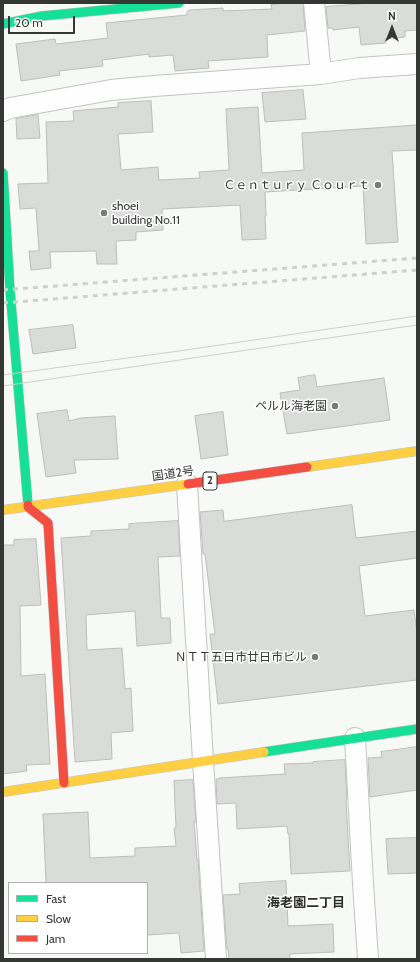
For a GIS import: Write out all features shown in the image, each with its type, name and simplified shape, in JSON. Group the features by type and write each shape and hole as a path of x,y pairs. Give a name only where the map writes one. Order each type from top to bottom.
{"main road":[{"path":"3,24 42,16 179,3"},
{"path":"3,173 10,290 28,507 48,523 64,783"},
{"name":"国道2号","path":"3,510 417,450"},
{"path":"3,792 417,729"}],"street":[{"path":"314,3 321,74"},
{"path":"3,111 10,108 111,90 321,74 359,68 417,64"},
{"path":"188,484 203,761 216,959"},
{"path":"356,738 362,883 368,959"}],"building":[{"path":"303,3 305,31 267,35 268,57 208,61 209,68 175,71 173,55 149,57 149,54 102,60 103,66 59,71 60,75 21,81 16,44 55,39 56,44 108,38 106,23 187,15 189,10 223,8 223,11 272,9 271,5"},
{"path":"371,3 417,3 417,30 405,31 405,37 385,39 385,43 361,45 359,27 333,30 333,28 328,28 326,7"},
{"path":"303,90 306,119 265,122 262,93"},
{"path":"151,101 153,132 118,134 121,170 158,167 159,180 200,178 199,172 229,170 226,109 258,107 262,173 304,170 302,133 417,125 417,150 392,151 398,242 366,244 363,186 265,192 266,239 242,240 240,205 162,209 163,230 136,232 136,240 116,241 117,264 97,264 96,251 50,252 51,268 31,270 29,251 39,251 36,208 20,209 18,184 48,183 46,122 74,121 73,111 118,107 118,103"},
{"path":"38,115 40,138 17,139 16,119"},
{"path":"73,325 76,348 33,354 29,330"},
{"name":"ペルル海老園","path":"315,375 317,387 384,378 390,420 287,434 280,393 300,390 298,378"},
{"path":"67,410 69,421 81,418 115,416 118,459 74,460 76,473 46,477 37,414"},
{"path":"223,412 228,455 201,459 195,416"},
{"path":"352,505 356,538 417,531 417,558 359,566 365,616 414,610 417,632 417,680 218,704 210,634 215,634 205,554 203,554 200,512 223,510 224,521"},
{"path":"178,521 180,556 158,557 161,618 170,618 171,643 137,646 135,611 86,615 87,650 122,648 125,689 131,688 133,731 111,733 112,759 75,762 61,538 91,536 91,531 129,529 129,524"},
{"path":"36,539 41,605 20,606 21,676 45,674 50,764 26,765 27,771 3,774 3,545 14,545 14,540"},
{"path":"417,747 417,790 370,797 368,758 382,757 381,752"},
{"path":"345,760 350,871 291,874 289,834 287,826 237,829 236,803 217,804 216,779 285,774 284,764"},
{"path":"193,780 196,822 194,822 204,951 181,953 179,933 148,935 148,882 46,882 43,814 88,812 90,858 135,856 135,848 176,846 174,828 176,828 174,781"},
{"path":"417,838 417,873 388,874 386,839"},
{"path":"286,881 288,926 333,924 334,952 290,954 290,959 229,959 223,895 240,894 239,884"}],"tram line":[{"path":"3,375 417,316"},
{"path":"3,386 417,325"}],"railway":[{"path":"3,290 417,258"},
{"path":"3,303 417,270"}],"traffic: fast":[{"path":"3,24 42,16 179,3"},
{"path":"3,173 10,290 28,505"},
{"path":"264,752 417,729"}],"traffic: slow":[{"path":"307,467 417,451"},
{"path":"3,510 188,484"},
{"path":"3,792 264,752"}],"traffic: jam":[{"path":"188,484 307,467"},
{"path":"28,505 28,507 48,523 64,783"}],"place":[{"name":"Ｃｅｎｔｕｒｙ Ｃｏｕｒｔ","path":"378,185"},
{"name":"shoei building No.11","path":"104,213"},
{"name":"ペルル海老園","path":"335,406"},
{"name":"ＮＴＴ五日市廿日市ビル","path":"315,657"}],"district":[{"name":"海老園二丁目","path":"306,903"}]}
